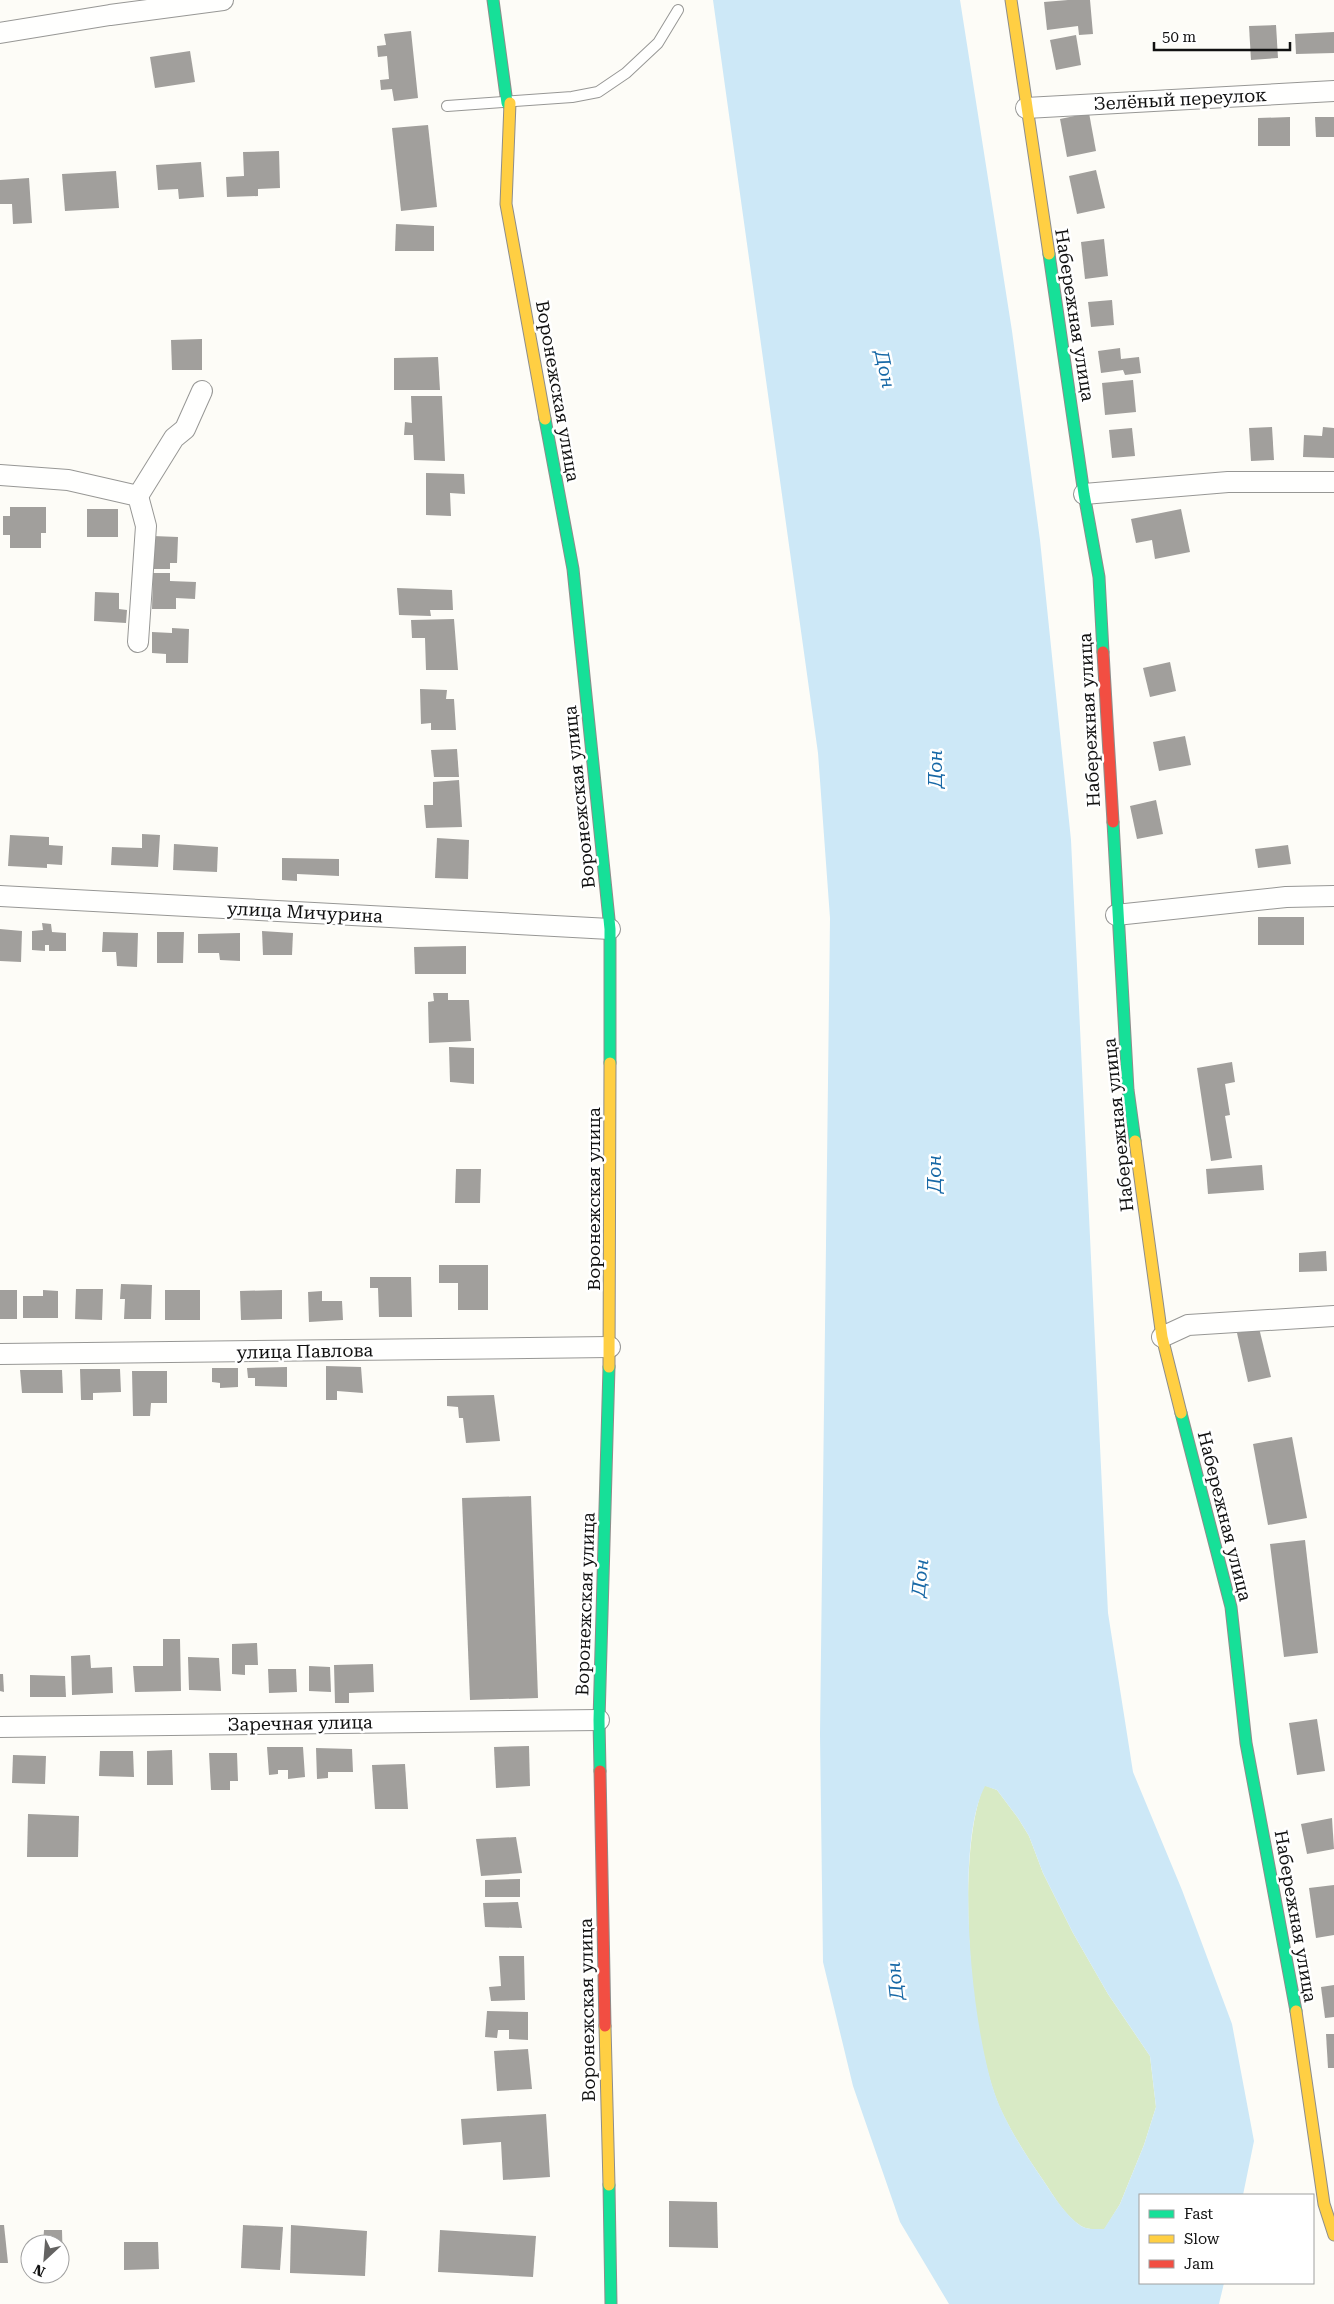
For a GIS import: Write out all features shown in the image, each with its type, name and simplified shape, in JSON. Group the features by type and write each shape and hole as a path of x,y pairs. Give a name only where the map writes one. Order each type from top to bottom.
{"street":[{"path":"0,33 110,15 223,0"},
{"name":"Воронежская улица","path":"493,0 508,103 506,204 572,569 610,929 610,1348 599,1720 611,2304"},
{"name":"Набережная улица","path":"1011,0 1084,494 1099,577 1116,915 1121,952 1128,1090 1162,1337 1230,1607 1246,1743 1293,1987 1324,2204 1334,2235"},
{"name":"Зелёный переулок","path":"1026,108 1334,91"},
{"path":"138,642 146,526 138,496 174,438 185,429 202,391"},
{"path":"0,475 68,480 138,496"},
{"path":"1084,494 1228,482 1334,482"},
{"name":"улица Мичурина","path":"0,896 610,929"},
{"path":"1116,915 1286,897 1334,896"},
{"path":"1162,1337 1188,1325 1334,1316"},
{"name":"улица Павлова","path":"0,1354 610,1348"},
{"name":"Заречная улица","path":"0,1727 599,1720"}],"lane":[{"path":"447,106 508,103 572,97 598,92 626,73 658,43 678,10"}],"green space":[{"path":"984,1785 997,1790 1018,1818 1029,1836 1043,1873 1073,1933 1108,1994 1150,2056 1156,2107 1144,2145 1120,2204 1104,2230 1089,2229 1081,2226 1060,2205 1009,2126 1000,2108 989,2077 980,2038 974,1993 968,1900 970,1855 975,1816"}],"water":[{"name":"Дон","path":"713,0 960,0 1012,331 1040,540 1071,840 1108,1613 1133,1772 1182,1890 1232,2024 1254,2141 1243,2194 1139,2194 1139,2284 1224,2284 1219,2304 949,2304 900,2222 853,2086 823,1962 820,1735 830,918 818,753","holes":["985,1786 997,1790 1029,1836 1043,1873 1073,1933 1108,1994 1150,2056 1156,2107 1144,2145 1120,2204 1104,2229 1083,2227 1070,2216 1031,2162 1014,2135 1000,2107 990,2078 981,2039 970,1946 968,1898 970,1853 975,1814"]}],"building":[{"path":"1090,0 1093,34 1079,35 1078,26 1047,30 1044,2"},
{"path":"1276,25 1278,58 1251,60 1249,26"},
{"path":"411,31 418,98 394,101 392,89 381,90 380,80 389,79 387,56 378,57 377,46 386,45 384,34"},
{"path":"1334,32 1334,53 1296,54 1295,34"},
{"path":"1076,35 1081,65 1056,70 1050,40"},
{"path":"190,51 195,82 155,88 150,57"},
{"path":"1089,113 1096,151 1067,157 1060,119"},
{"path":"1290,117 1290,146 1258,146 1258,118"},
{"path":"1315,117 1334,117 1334,137 1316,137"},
{"path":"428,125 437,207 401,211 392,128"},
{"path":"279,151 280,188 258,189 258,196 227,197 226,177 244,176 243,152"},
{"path":"201,162 204,197 179,199 178,189 158,190 156,165"},
{"path":"1096,170 1105,208 1077,214 1069,176"},
{"path":"116,171 119,208 65,211 62,174"},
{"path":"29,178 32,223 13,224 12,204 0,204 0,180"},
{"path":"396,224 434,226 434,251 395,251"},
{"path":"1104,239 1108,276 1085,279 1081,242"},
{"path":"1112,300 1114,325 1091,327 1088,302"},
{"path":"202,339 202,370 172,370 171,340"},
{"path":"1120,348 1121,359 1139,357 1141,373 1125,375 1123,370 1101,373 1098,351"},
{"path":"438,357 440,390 394,390 394,358"},
{"path":"1133,380 1136,412 1105,415 1102,383"},
{"path":"411,396 442,396 445,461 414,460 413,435 404,435 405,422 412,423"},
{"path":"1272,427 1274,460 1251,461 1249,428"},
{"path":"1323,427 1334,428 1334,458 1303,457 1304,435 1322,436"},
{"path":"1132,428 1135,456 1112,458 1109,430"},
{"path":"426,473 464,474 465,494 450,493 451,516 426,515"},
{"path":"10,507 46,507 46,533 41,533 41,548 10,548 10,535 3,535 3,516 10,516"},
{"path":"87,509 118,509 118,537 87,537"},
{"path":"1181,509 1190,552 1155,559 1152,540 1136,543 1131,519"},
{"path":"153,536 178,537 177,563 170,563 170,569 152,569"},
{"path":"153,573 170,573 170,581 196,582 195,599 176,598 176,609 152,609"},
{"path":"397,588 452,590 453,610 430,610 431,616 399,615"},
{"path":"95,592 119,593 119,609 127,610 126,623 94,621"},
{"path":"454,619 458,670 426,670 425,638 412,638 411,620"},
{"path":"172,628 189,629 188,663 166,663 166,654 152,653 152,632 172,633"},
{"path":"1170,662 1176,691 1150,697 1143,668"},
{"path":"420,689 447,690 446,699 454,699 456,730 431,730 431,723 421,724"},
{"path":"1185,736 1191,765 1159,771 1153,742"},
{"path":"457,749 459,777 434,777 431,750"},
{"path":"459,780 462,827 426,828 424,805 433,805 433,782"},
{"path":"1156,800 1163,834 1137,839 1130,806"},
{"path":"142,834 160,835 158,867 111,865 112,847 142,848"},
{"path":"10,835 49,837 49,845 63,846 62,865 47,864 47,868 8,866"},
{"path":"437,838 469,840 468,879 435,878"},
{"path":"174,844 218,847 217,872 173,870"},
{"path":"1288,845 1291,864 1258,868 1255,849"},
{"path":"282,858 339,859 339,876 297,874 297,881 282,880"},
{"path":"1258,917 1304,917 1304,945 1258,945"},
{"path":"42,923 51,924 52,932 66,933 66,951 49,951 49,945 45,945 45,951 32,950 32,931 43,930"},
{"path":"0,929 22,931 21,962 0,961"},
{"path":"262,931 293,933 292,955 263,955"},
{"path":"103,932 138,933 137,967 117,966 116,952 102,952"},
{"path":"157,932 184,932 183,963 157,963"},
{"path":"240,933 240,961 220,960 219,953 198,953 198,934"},
{"path":"466,946 466,974 415,974 414,947"},
{"path":"433,993 448,993 448,1000 469,1000 471,1041 429,1043 428,1002 434,1001"},
{"path":"449,1047 474,1048 474,1084 450,1082"},
{"path":"1232,1062 1235,1082 1225,1084 1230,1115 1225,1116 1232,1158 1211,1161 1197,1068"},
{"path":"1262,1165 1264,1190 1208,1194 1206,1169"},
{"path":"456,1169 481,1169 480,1203 455,1203"},
{"path":"1326,1251 1327,1271 1299,1272 1299,1253"},
{"path":"439,1265 488,1265 488,1310 458,1310 458,1283 439,1283"},
{"path":"370,1277 411,1277 412,1317 379,1317 378,1288 370,1288"},
{"path":"121,1284 152,1285 151,1319 124,1319 125,1299 120,1299"},
{"path":"76,1289 103,1289 102,1320 75,1319"},
{"path":"0,1290 17,1290 17,1319 0,1319"},
{"path":"43,1290 58,1291 58,1318 23,1318 23,1296 43,1296"},
{"path":"165,1290 200,1290 200,1320 165,1320"},
{"path":"282,1290 282,1319 241,1320 240,1291"},
{"path":"322,1291 322,1301 342,1301 343,1320 309,1322 308,1292"},
{"path":"1259,1328 1271,1377 1248,1382 1237,1333"},
{"path":"326,1366 361,1367 363,1393 337,1391 337,1400 326,1400"},
{"path":"287,1367 287,1387 255,1386 255,1378 248,1378 247,1368"},
{"path":"212,1368 238,1368 238,1387 220,1388 220,1383 212,1382"},
{"path":"80,1369 120,1369 121,1392 93,1393 93,1400 81,1400"},
{"path":"20,1370 62,1370 63,1393 22,1393"},
{"path":"132,1371 167,1371 167,1403 151,1403 150,1416 133,1416"},
{"path":"494,1395 500,1441 466,1443 463,1418 459,1418 458,1407 447,1406 447,1396"},
{"path":"1292,1437 1307,1518 1268,1525 1253,1444"},
{"path":"531,1496 538,1698 470,1700 462,1498"},
{"path":"1305,1540 1318,1653 1284,1657 1270,1544"},
{"path":"163,1639 180,1639 181,1691 135,1692 133,1666 163,1666"},
{"path":"257,1643 258,1665 245,1665 245,1675 232,1674 232,1644"},
{"path":"90,1655 91,1668 112,1667 113,1693 72,1695 71,1656"},
{"path":"188,1657 219,1658 221,1691 189,1690"},
{"path":"373,1664 374,1692 349,1693 349,1703 335,1703 334,1665"},
{"path":"309,1666 330,1667 331,1692 309,1691"},
{"path":"268,1669 296,1669 297,1692 269,1693"},
{"path":"0,1674 3,1674 4,1692 0,1691"},
{"path":"30,1675 65,1676 66,1697 30,1697"},
{"path":"1317,1719 1325,1771 1297,1775 1289,1723"},
{"path":"529,1746 530,1786 496,1788 494,1747"},
{"path":"267,1747 303,1747 305,1777 288,1779 288,1770 278,1770 278,1774 269,1775"},
{"path":"316,1748 352,1749 353,1772 328,1772 328,1778 317,1779"},
{"path":"172,1750 173,1785 147,1785 147,1751"},
{"path":"100,1751 133,1751 134,1777 99,1776"},
{"path":"209,1753 237,1753 238,1781 230,1781 230,1790 211,1790"},
{"path":"13,1755 46,1756 45,1784 12,1783"},
{"path":"405,1764 408,1809 375,1809 372,1765"},
{"path":"28,1814 79,1816 78,1857 27,1857"},
{"path":"1332,1818 1334,1849 1307,1854 1301,1824"},
{"path":"516,1837 522,1873 481,1876 476,1839"},
{"path":"520,1879 520,1897 485,1897 485,1880"},
{"path":"1334,1885 1334,1935 1316,1938 1309,1888"},
{"path":"518,1902 522,1928 485,1927 483,1903"},
{"path":"499,1956 524,1956 525,2000 491,2001 489,1987 501,1986"},
{"path":"1334,1985 1334,2017 1325,2018 1321,1987"},
{"path":"487,2011 528,2012 528,2040 509,2039 509,2030 498,2030 497,2038 485,2037"},
{"path":"1326,2034 1334,2034 1334,2068 1328,2068"},
{"path":"528,2049 532,2089 497,2091 494,2051"},
{"path":"546,2114 550,2177 503,2180 501,2142 463,2145 461,2119"},
{"path":"669,2201 717,2202 718,2248 669,2247"},
{"path":"0,2225 4,2225 8,2263 0,2263"},
{"path":"243,2225 283,2227 280,2270 241,2268"},
{"path":"291,2225 367,2231 365,2276 290,2273"},
{"path":"44,2230 62,2230 62,2234 44,2234"},
{"path":"440,2230 536,2236 533,2277 438,2272"},
{"path":"124,2242 158,2242 159,2269 124,2270"}],"traffic: fast":[{"path":"493,0 507,103"},
{"path":"1049,254 1084,494 1099,577 1103,652"},
{"path":"545,419 573,569 610,929 610,1063"},
{"path":"1113,822 1128,1090 1135,1141"},
{"path":"600,1771 599,1720 609,1367"},
{"path":"1181,1413 1231,1607 1246,1743 1296,2011"},
{"path":"609,2185 611,2304"}],"traffic: slow":[{"path":"1011,0 1049,254"},
{"path":"510,103 506,204 545,419"},
{"path":"609,1367 610,1063"},
{"path":"1135,1141 1162,1337 1181,1413"},
{"path":"1296,2011 1324,2204 1334,2235"},
{"path":"605,2026 609,2185"}],"traffic: jam":[{"path":"1103,652 1113,822"},
{"path":"600,1771 605,2026"}]}
